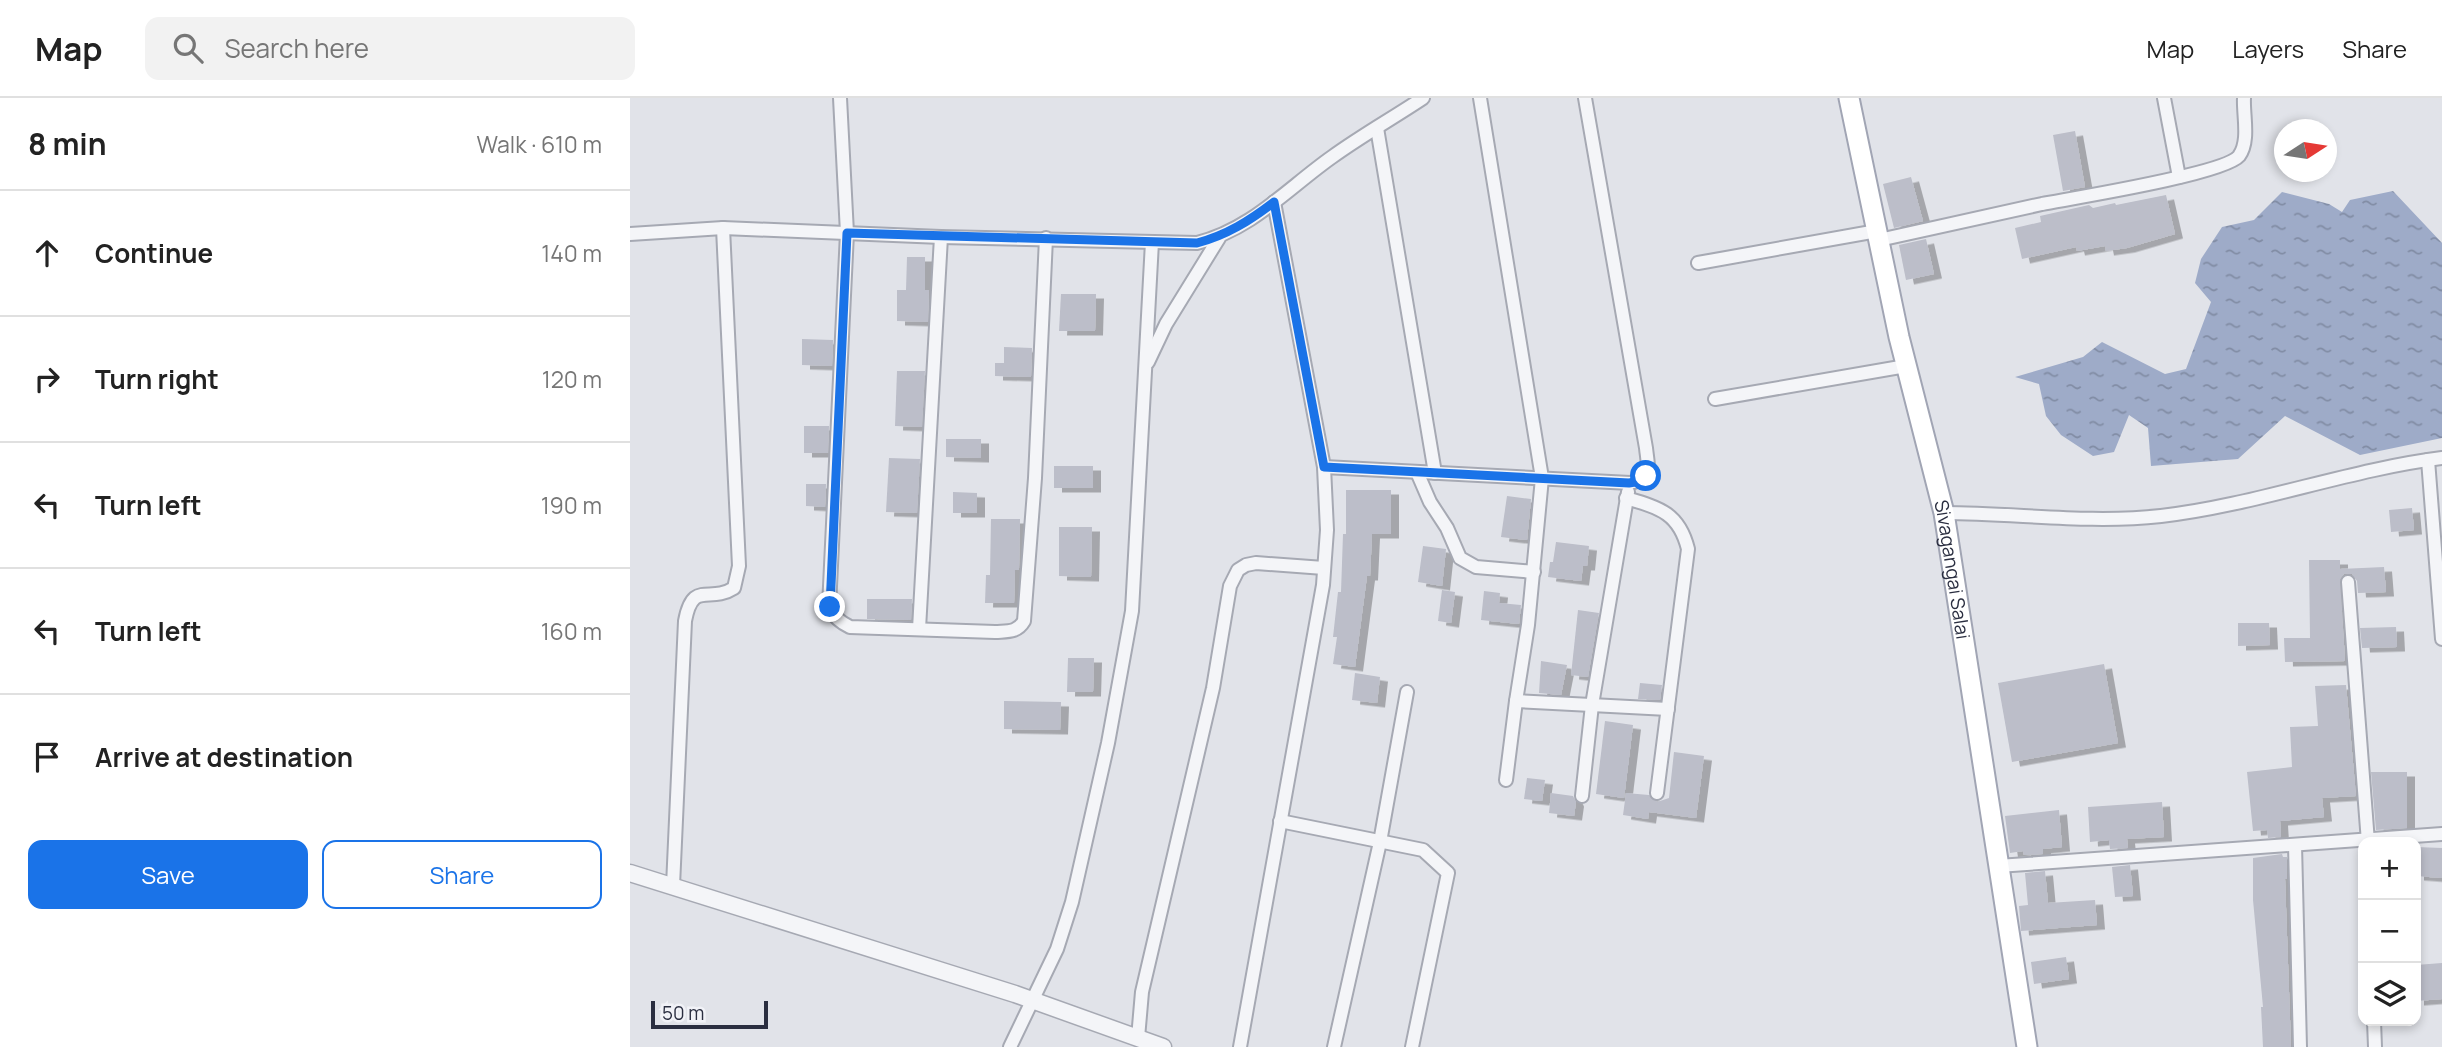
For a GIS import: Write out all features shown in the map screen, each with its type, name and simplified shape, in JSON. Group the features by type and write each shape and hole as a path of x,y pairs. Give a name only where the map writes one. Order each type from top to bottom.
{"main road":[{"name":"Sivagangai Salai","path":"1849,98 1906,366 1944,513 2027,1047"}],"street":[{"path":"840,98 847,233 830,607 834,616 850,627 1013,631 1024,621 1035,478 1046,238"},
{"path":"630,234 723,228 941,237 1197,243 1219,237 1244,225 1332,157 1423,98"},
{"path":"1480,98 1542,478 1534,572 1506,780"},
{"path":"1324,467 1629,483 1641,481 1646,476 1648,465 1626,325 1585,98"},
{"path":"2164,98 2179,177"},
{"path":"1698,263 1878,236 2179,177 2228,163 2238,157 2244,146 2244,98"},
{"path":"1377,128 1435,473"},
{"path":"1240,1047 1323,585 1327,530 1324,467 1274,202"},
{"path":"673,886 688,607 699,594 726,593 734,588 739,566 723,228"},
{"path":"919,629 941,237"},
{"path":"1146,366 1166,324 1219,237"},
{"path":"1010,1047 1057,949 1072,901 1125,659 1132,611 1152,242"},
{"path":"1715,400 1906,366"},
{"path":"1944,513 2105,519 2162,516 2442,458"},
{"path":"2428,460 2442,639"},
{"path":"1417,472 1460,558 1476,567 1534,572"},
{"path":"1582,796 1592,705 1629,483"},
{"path":"1626,498 1662,509 1673,518 1684,531 1688,549 1657,793"},
{"path":"1138,1038 1142,992 1213,688 1230,586 1238,570 1245,565 1256,563 1324,568"},
{"path":"2348,582 2368,837"},
{"path":"1334,1047 1380,842 1407,692"},
{"path":"1516,701 1668,709"},
{"path":"1280,821 1423,850 1448,873 1412,1047"},
{"path":"2410,837 2442,834"},
{"path":"1998,866 2358,842"},
{"path":"2295,845 2300,1047"},
{"path":"630,873 842,938 1163,1047"},
{"path":"2374,1026 2375,1047"}],"water":[{"path":"2393,191 2442,243 2442,438 2360,455 2285,416 2238,459 2151,466 2148,428 2129,415 2114,452 2093,456 2061,435 2046,416 2039,384 2015,377 2083,357 2102,342 2165,374 2186,369 2211,302 2195,283 2201,259 2222,227 2254,220 2282,192 2329,204 2342,212 2350,200"}],"building":[{"path":"2075,131 2085,187 2063,191 2053,135"},
{"path":"1911,177 1923,221 1894,228 1883,184"},
{"path":"2166,195 2175,234 2127,248 2106,251 2105,246 2077,251 2076,247 2022,259 2015,228 2041,222 2040,216 2089,205 2093,208"},
{"path":"1926,239 1934,274 1906,280 1899,245"},
{"path":"907,257 925,257 925,290 929,290 928,322 897,321 897,290 906,290"},
{"path":"1061,294 1096,294 1095,331 1059,331"},
{"path":"802,339 833,340 832,366 802,365"},
{"path":"1004,347 1032,348 1031,377 995,376 995,363 1004,363"},
{"path":"897,371 925,371 922,427 895,426"},
{"path":"804,426 829,426 828,453 804,453"},
{"path":"946,439 981,439 981,458 946,457"},
{"path":"889,458 920,459 917,513 886,512"},
{"path":"1054,466 1093,466 1093,488 1054,488"},
{"path":"806,484 826,484 825,507 806,506"},
{"path":"1346,490 1391,490 1391,534 1372,534 1370,576 1367,576 1355,667 1333,664 1337,637 1333,637 1338,592 1341,592 1343,534 1346,534"},
{"path":"953,492 977,493 977,513 953,513"},
{"path":"1507,496 1531,499 1527,540 1501,537"},
{"path":"2412,508 2414,530 2391,532 2389,510"},
{"path":"991,519 1020,519 1019,570 1015,570 1014,603 985,603 986,575 990,575"},
{"path":"1059,527 1092,527 1091,577 1059,576"},
{"path":"1556,542 1589,546 1587,566 1583,566 1581,581 1548,577"},
{"path":"1423,546 1446,549 1442,586 1418,582"},
{"path":"2309,560 2340,560 2340,569 2384,567 2386,592 2358,593 2357,581 2352,574 2344,574 2340,579 2345,661 2285,662 2284,638 2310,638"},
{"path":"1442,590 1455,592 1451,623 1438,621"},
{"path":"1484,591 1500,593 1499,603 1521,605 1519,624 1481,620"},
{"path":"867,599 912,599 911,620 867,619"},
{"path":"1578,610 1599,613 1588,677 1571,675"},
{"path":"2238,623 2269,623 2270,645 2238,646"},
{"path":"2396,627 2397,647 2362,648 2360,628"},
{"path":"1068,658 1094,658 1093,692 1067,692"},
{"path":"1541,661 1567,665 1561,695 1539,693"},
{"path":"2104,664 2118,743 2012,762 1998,683"},
{"path":"1355,673 1380,677 1377,703 1352,700"},
{"path":"1640,683 1662,685 1660,700 1638,699"},
{"path":"2346,685 2356,796 2322,798 2324,817 2280,821 2281,837 2268,838 2267,830 2253,831 2247,772 2292,767 2290,727 2318,726 2315,686"},
{"path":"1004,701 1061,702 1060,730 1004,729"},
{"path":"1605,721 1633,725 1624,798 1596,794"},
{"path":"1674,752 1704,756 1696,818 1649,812 1648,819 1623,815 1626,793 1649,795 1657,802 1669,798"},
{"path":"2371,772 2407,772 2407,828 2376,830"},
{"path":"1527,778 1545,780 1542,801 1524,799"},
{"path":"1551,793 1573,796 1576,802 1574,816 1549,813"},
{"path":"2162,802 2164,837 2127,839 2128,848 2110,849 2109,840 2090,842 2088,807"},
{"path":"2059,810 2062,847 2043,849 2043,854 2024,855 2023,851 2010,853 2005,816"},
{"path":"2421,847 2442,848 2442,878 2421,876"},
{"path":"2282,854 2287,857 2285,879 2291,1047 2263,1047 2263,1007 2253,900 2253,858"},
{"path":"2130,865 2133,896 2115,897 2112,867"},
{"path":"2045,871 2048,903 2095,900 2097,925 2021,931 2019,906 2028,905 2025,873"},
{"path":"2066,957 2069,979 2034,984 2031,962"},
{"path":"2442,963 2442,999 2421,1001 2421,965"}],"route":[{"path":"830,607 847,233 1197,243 1219,237 1244,225 1274,202 1324,467 1629,483 1641,481 1646,476"}]}
